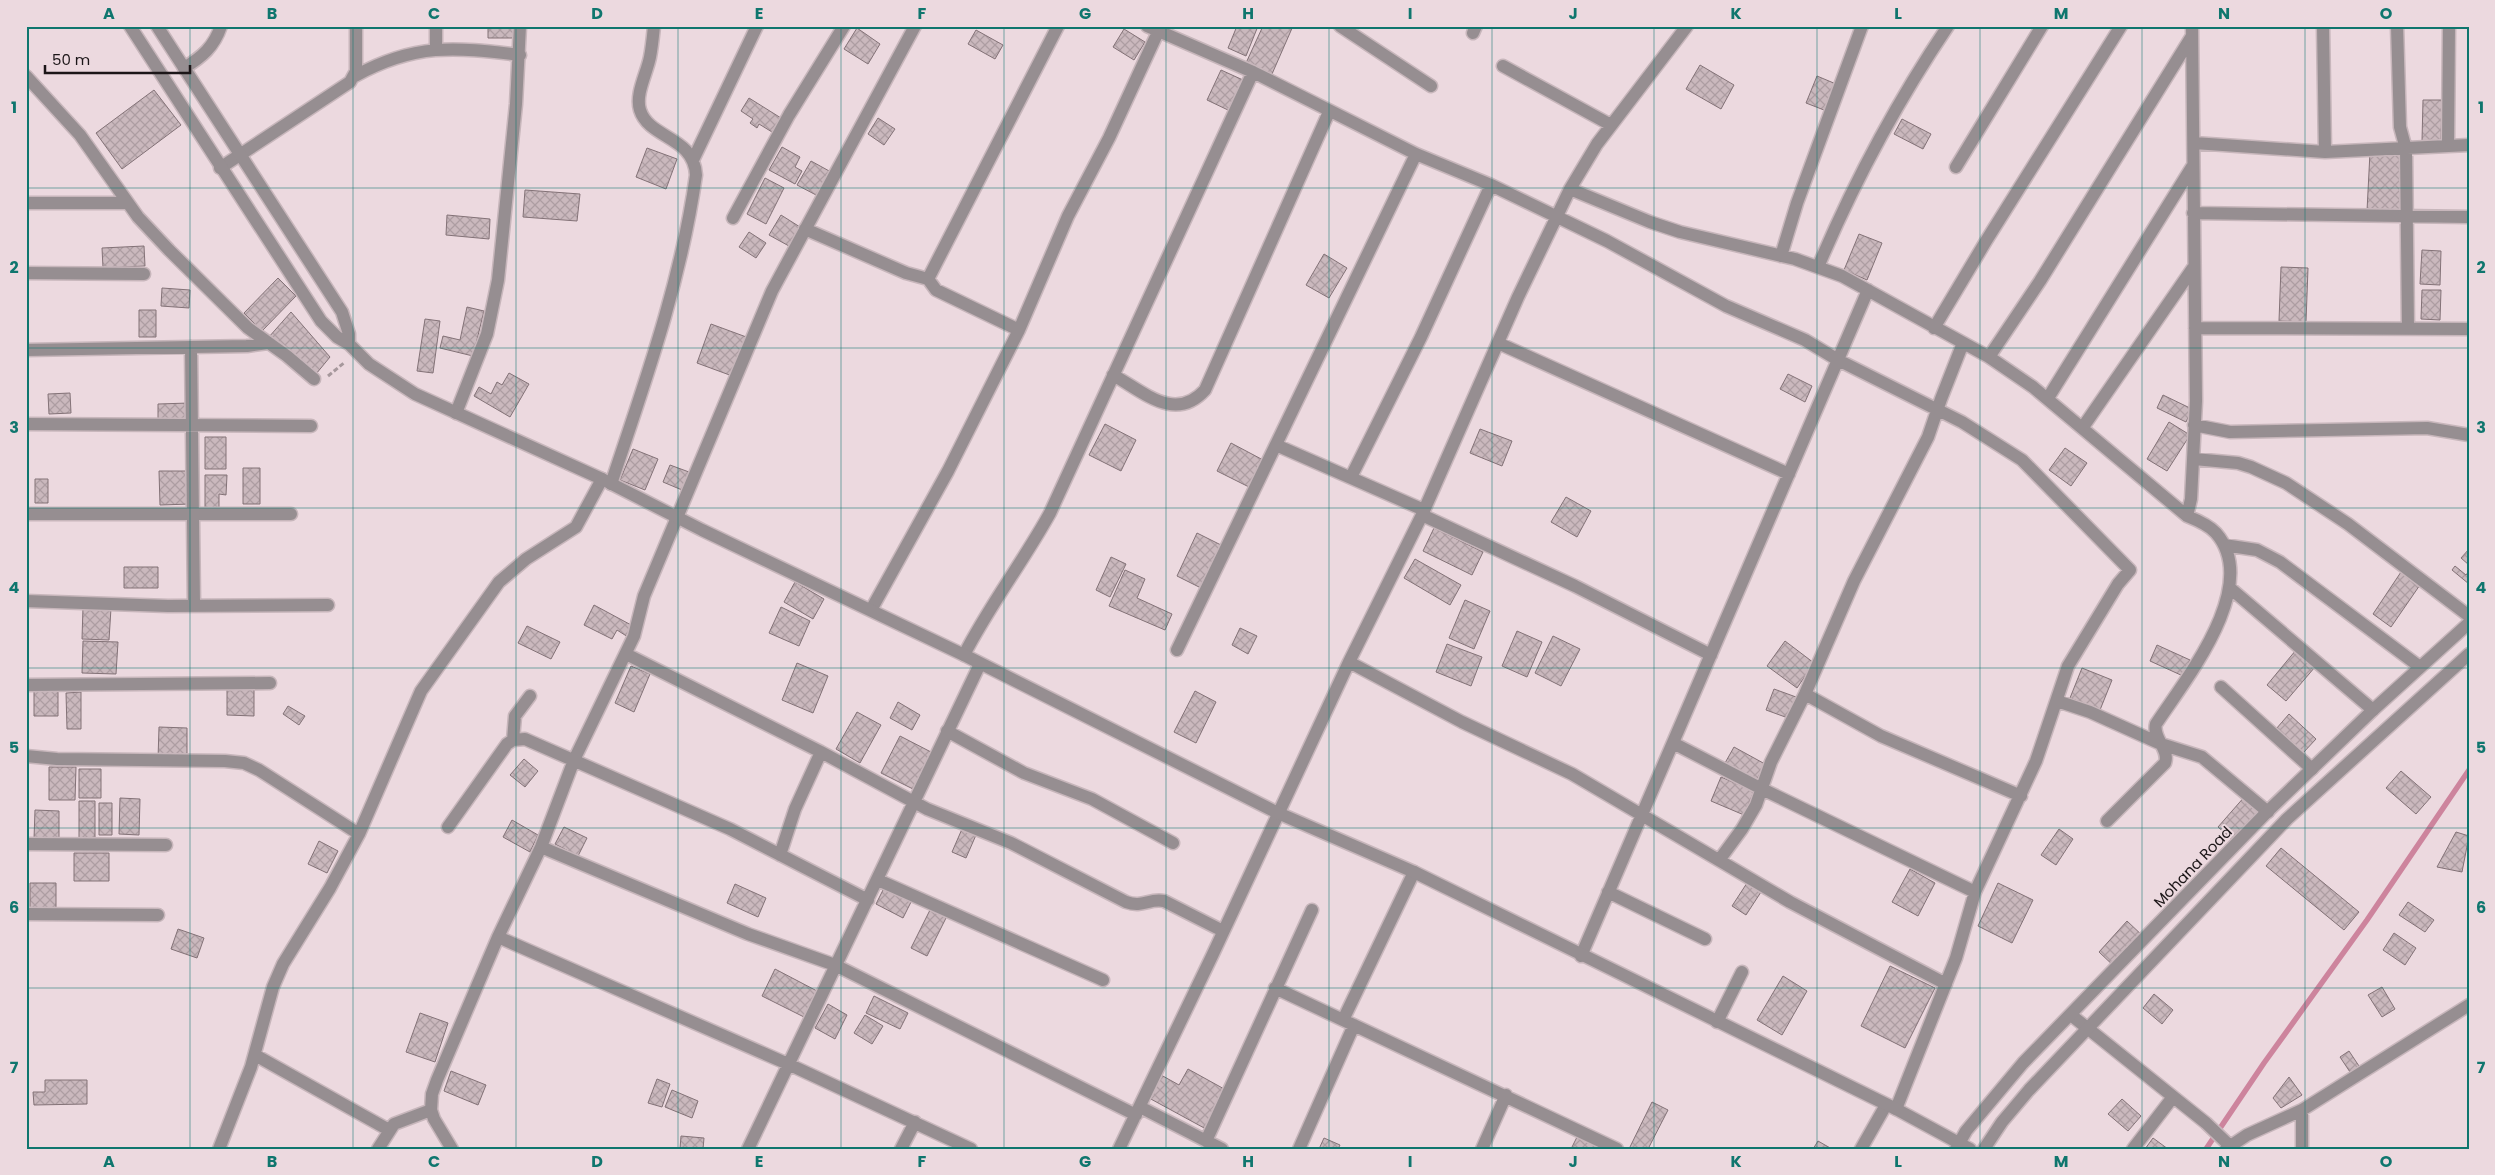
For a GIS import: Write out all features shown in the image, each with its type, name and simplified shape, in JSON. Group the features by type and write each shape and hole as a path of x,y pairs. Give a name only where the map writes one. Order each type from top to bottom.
{"street":[{"path":"130,26 220,168 321,321 337,337 353,348 386,377 456,413 607,481 676,517 964,655 1278,813 1414,872 1581,956 1891,1107 1962,1147"},
{"path":"157,26 342,312 353,348"},
{"path":"184,68 209,50 221,26"},
{"path":"354,76 356,26"},
{"path":"436,26 436,49"},
{"path":"456,413 487,334 498,280 520,55 520,26"},
{"path":"219,1149 254,1056 267,1004 283,964 330,888 359,834 421,691 499,582 526,559 576,527 607,481 669,306 685,241 695,182 693,160 681,145 650,124 640,110 639,99 649,58 654,26"},
{"path":"693,160 757,26"},
{"path":"733,218 789,115 844,26"},
{"path":"452,1149 434,1119 431,1110 432,1094 437,1080 498,937 541,847 574,760 626,654 638,625 644,596 769,299 915,26"},
{"path":"928,279 1058,26"},
{"path":"1340,26 1431,86"},
{"path":"1119,1149 1349,662 1423,512 1498,343 1570,189 1597,144 1687,26"},
{"path":"1780,256 1862,26"},
{"path":"1818,267 1847,199 1866,162 1905,91 1948,26"},
{"path":"1956,167 2042,26"},
{"path":"1934,328 1986,241 2121,26"},
{"path":"2323,26 2325,152"},
{"path":"2397,26 2400,127 2406,150 2408,328"},
{"path":"2448,146 2450,26"},
{"path":"871,610 948,472 1019,330 1068,216 1109,138 1153,29 1253,72 1329,112 1416,154 1492,185 1607,241 1735,310 1805,340 1838,360 1983,434 2022,460 2130,570 2118,584 2075,652 2021,796 1975,892 1946,984 1891,1107 1861,1149"},
{"path":"2187,516 2191,499 2194,459 2195,328 2192,213 2194,143 2192,31"},
{"path":"1989,357 2040,281 2192,31"},
{"path":"220,168 344,86 354,76 380,62 421,50 436,49 474,49 520,55"},
{"path":"1503,66 1612,126"},
{"path":"964,655 981,621 1026,556 1050,513 1253,72"},
{"path":"26,76 80,135 128,203 188,269 248,328 314,379"},
{"path":"1113,375 1165,404 1176,406 1186,405 1197,399 1205,390 1329,112"},
{"path":"2194,143 2325,152 2406,150 2469,145"},
{"path":"1177,650 1416,154"},
{"path":"2048,398 2192,167"},
{"path":"1352,478 1422,337 1492,185"},
{"path":"1570,189 1657,225 1780,256 1842,276 1989,357 2048,398 2187,516 2215,532 2224,545 2228,560 2230,588 2220,620 2193,668 2156,724 2155,732 2166,755 2165,763 2107,821"},
{"path":"26,203 128,203"},
{"path":"2192,213 2469,217"},
{"path":"805,229 906,273 928,279 936,290 1019,330"},
{"path":"2083,428 2193,268"},
{"path":"26,273 144,274"},
{"path":"1581,956 1868,290"},
{"path":"2195,328 2469,329"},
{"path":"26,350 191,347 268,343"},
{"path":"1498,343 1789,474"},
{"path":"1720,859 1750,815 1762,789 1770,762 1805,694 1854,581 1921,454 1963,343"},
{"path":"191,347 191,513 194,605"},
{"path":"26,424 311,426"},
{"path":"2194,425 2230,432 2427,428 2469,435"},
{"path":"1276,445 1423,512 1575,586 1710,655"},
{"path":"2194,459 2238,463 2286,483 2348,524 2469,616"},
{"path":"26,514 291,514"},
{"path":"2224,545 2257,550 2280,562 2420,667"},
{"path":"2230,588 2373,710"},
{"path":"26,601 194,605 328,605"},
{"name":"Mohana Road","path":"1962,1147 1999,1091 2071,1015 2268,812 2373,710 2469,623"},
{"path":"626,654 821,752 939,815 999,837 1126,902 1137,905 1156,900 1164,901 1223,931"},
{"path":"1984,1149 2002,1122 2029,1090 2287,818 2469,654"},
{"path":"1349,662 1462,722 1572,774 1720,859 1790,902 1946,984"},
{"path":"748,1149 980,664"},
{"path":"26,685 270,683"},
{"path":"2221,687 2312,769"},
{"path":"1805,694 1880,736 2021,796"},
{"path":"513,740 515,716 530,696"},
{"path":"2057,701 2090,712 2161,744 2202,757 2268,812"},
{"path":"946,732 1024,773 1092,799 1173,843"},
{"path":"448,827 502,750 513,740 525,739 722,825 868,900"},
{"path":"1673,743 1762,789 1975,892"},
{"path":"780,854 795,809 821,752"},
{"path":"26,756 57,760 201,760 244,763 259,770 359,834"},
{"path":"26,844 166,845"},
{"path":"541,847 748,934 835,965 1138,1111 1206,1140 1222,1149"},
{"path":"1299,1149 1349,1023 1414,872"},
{"path":"878,880 1103,980"},
{"path":"1608,892 1705,939"},
{"path":"1206,1140 1312,910"},
{"path":"26,914 158,915"},
{"path":"498,937 788,1064 971,1149"},
{"path":"1717,1022 1742,972"},
{"path":"1275,988 1506,1095 1617,1149"},
{"path":"2071,1015 2206,1123 2226,1144 2302,1110 2469,1006"},
{"path":"254,1056 389,1130"},
{"path":"1482,1149 1506,1095"},
{"path":"2134,1149 2173,1097"},
{"path":"378,1149 389,1130 402,1120 431,1110"},
{"path":"2302,1110 2302,1149"},
{"path":"901,1149 915,1122"}],"path":[{"path":"314,379 326,378 353,348"}],"building":[{"path":"488,26 516,26 516,38 488,38"},
{"path":"1237,26 1258,26 1246,56 1228,48"},
{"path":"1263,26 1293,26 1272,74 1246,63"},
{"path":"857,28 880,44 868,64 844,49"},
{"path":"1124,29 1145,42 1134,60 1113,47"},
{"path":"976,30 1003,45 995,59 968,44"},
{"path":"1700,65 1734,85 1721,109 1686,89"},
{"path":"1221,70 1243,80 1228,110 1207,100"},
{"path":"1817,76 1836,84 1824,110 1806,103"},
{"path":"154,90 181,125 122,169 96,133"},
{"path":"749,98 781,118 772,132 759,124 757,128 750,123 753,119 741,111"},
{"path":"2423,100 2442,100 2441,141 2422,141"},
{"path":"878,118 895,129 884,145 868,134"},
{"path":"1902,119 1931,134 1923,149 1894,134"},
{"path":"782,147 800,157 795,167 802,171 795,184 769,170"},
{"path":"647,148 677,159 666,189 636,177"},
{"path":"2370,152 2405,153 2403,213 2367,211"},
{"path":"811,161 831,172 818,196 797,185"},
{"path":"765,178 784,188 766,224 747,214"},
{"path":"525,190 580,194 577,221 523,217"},
{"path":"447,215 490,219 489,239 446,235"},
{"path":"781,215 800,227 789,246 769,235"},
{"path":"749,232 766,243 756,258 739,247"},
{"path":"1859,234 1882,243 1867,280 1844,270"},
{"path":"144,246 145,266 103,268 102,248"},
{"path":"2422,250 2441,251 2440,285 2420,284"},
{"path":"1324,254 1347,268 1329,298 1306,285"},
{"path":"2281,267 2308,268 2306,322 2279,321"},
{"path":"278,278 296,296 262,331 244,313"},
{"path":"162,288 190,290 189,308 161,306"},
{"path":"2422,290 2441,290 2440,320 2421,319"},
{"path":"467,307 484,311 473,356 440,348 443,336 460,340"},
{"path":"139,310 156,310 156,337 139,337"},
{"path":"291,312 330,357 316,374 268,338"},
{"path":"425,319 440,321 433,373 417,371"},
{"path":"711,324 749,338 735,377 697,363"},
{"path":"509,373 529,384 510,417 474,396 479,387 491,394 497,382 502,385"},
{"path":"1788,374 1812,386 1805,402 1780,389"},
{"path":"70,393 71,413 49,414 48,394"},
{"path":"2163,395 2192,409 2186,422 2157,408"},
{"path":"189,403 189,421 158,422 158,404"},
{"path":"2169,422 2190,435 2167,471 2147,459"},
{"path":"1105,424 1136,440 1121,471 1089,455"},
{"path":"1480,429 1512,441 1502,466 1470,453"},
{"path":"205,437 226,437 226,469 205,469"},
{"path":"1231,443 1265,461 1251,488 1217,471"},
{"path":"2065,448 2087,463 2071,486 2049,470"},
{"path":"633,449 658,459 645,490 620,480"},
{"path":"670,465 689,472 682,490 663,482"},
{"path":"243,468 260,468 260,504 243,504"},
{"path":"159,471 190,471 191,504 160,505"},
{"path":"205,475 227,475 226,495 219,494 219,510 205,510"},
{"path":"35,479 48,479 48,503 35,503"},
{"path":"1566,497 1591,511 1577,537 1551,522"},
{"path":"1434,528 1483,552 1472,575 1423,551"},
{"path":"1197,533 1223,546 1203,589 1177,576"},
{"path":"2469,549 2469,565 2461,558"},
{"path":"1111,557 1126,564 1110,597 1096,590"},
{"path":"1415,559 1461,585 1450,605 1404,578"},
{"path":"2455,566 2466,575 2469,571 2469,584 2452,570"},
{"path":"124,567 158,567 158,588 124,588"},
{"path":"2403,569 2422,582 2391,627 2373,614"},
{"path":"1125,570 1145,579 1137,598 1172,614 1165,630 1109,606"},
{"path":"795,582 824,599 813,619 784,602"},
{"path":"1465,600 1490,611 1474,649 1449,638"},
{"path":"594,605 633,626 628,637 617,630 612,639 584,625"},
{"path":"83,607 111,608 109,640 82,639"},
{"path":"781,607 810,621 799,646 769,633"},
{"path":"527,626 560,642 551,659 518,643"},
{"path":"1240,628 1257,636 1248,654 1232,645"},
{"path":"1517,631 1542,642 1527,677 1502,666"},
{"path":"1553,636 1580,649 1561,686 1535,673"},
{"path":"83,641 118,642 116,674 82,673"},
{"path":"1785,641 1814,663 1797,688 1767,666"},
{"path":"1447,644 1482,657 1471,686 1436,672"},
{"path":"2157,645 2190,660 2183,676 2150,661"},
{"path":"2296,650 2315,667 2286,701 2267,685"},
{"path":"797,663 828,676 813,713 782,700"},
{"path":"631,666 650,674 634,712 615,703"},
{"path":"2082,668 2112,680 2100,710 2070,698"},
{"path":"227,684 254,684 254,716 227,715"},
{"path":"34,689 58,689 58,716 34,716"},
{"path":"1774,689 1796,697 1788,718 1766,710"},
{"path":"1195,691 1216,702 1196,743 1174,732"},
{"path":"81,692 81,729 67,729 66,693"},
{"path":"898,702 920,715 912,730 890,718"},
{"path":"288,706 305,716 299,725 283,714"},
{"path":"857,712 881,725 860,763 836,749"},
{"path":"2289,714 2316,739 2303,753 2276,729"},
{"path":"159,727 187,728 187,759 158,759"},
{"path":"900,736 931,752 913,789 881,773"},
{"path":"1734,747 1765,764 1756,781 1725,763"},
{"path":"524,759 538,771 525,787 510,775"},
{"path":"49,767 76,767 75,800 49,800"},
{"path":"79,769 101,769 101,798 79,798"},
{"path":"2401,771 2431,797 2416,814 2386,788"},
{"path":"1721,777 1754,791 1744,815 1711,801"},
{"path":"2246,795 2265,812 2237,844 2218,827"},
{"path":"120,798 140,799 139,835 119,834"},
{"path":"79,801 95,801 95,838 79,838"},
{"path":"99,803 112,803 112,835 99,835"},
{"path":"35,810 59,811 59,840 34,839"},
{"path":"512,820 538,835 530,852 503,837"},
{"path":"564,827 587,838 578,856 555,844"},
{"path":"962,829 976,835 966,858 952,852"},
{"path":"2059,829 2073,839 2056,865 2041,855"},
{"path":"2456,832 2469,836 2462,872 2437,867"},
{"path":"319,841 338,851 327,873 308,864"},
{"path":"2281,848 2359,912 2344,930 2266,866"},
{"path":"74,853 109,853 109,881 74,881"},
{"path":"1910,869 1935,883 1918,916 1892,902"},
{"path":"30,883 56,883 56,914 30,913"},
{"path":"1747,883 1761,892 1746,915 1732,906"},
{"path":"1998,883 2033,900 2012,943 1978,926"},
{"path":"735,884 766,898 758,917 727,903"},
{"path":"884,888 911,902 903,918 876,904"},
{"path":"2408,902 2434,920 2425,932 2399,915"},
{"path":"931,908 947,916 927,956 911,948"},
{"path":"2127,921 2145,938 2117,969 2099,952"},
{"path":"178,929 204,938 197,958 171,949"},
{"path":"2394,933 2416,948 2405,965 2383,950"},
{"path":"1890,966 1935,988 1905,1048 1861,1026"},
{"path":"775,969 817,991 804,1017 762,996"},
{"path":"1783,976 1807,991 1782,1035 1757,1020"},
{"path":"2382,987 2395,1009 2382,1017 2368,995"},
{"path":"2154,994 2173,1010 2162,1024 2143,1008"},
{"path":"874,996 908,1013 900,1029 866,1013"},
{"path":"828,1004 847,1015 835,1039 815,1028"},
{"path":"420,1013 448,1023 435,1062 406,1052"},
{"path":"865,1015 883,1026 872,1044 854,1033"},
{"path":"2349,1051 2361,1069 2352,1075 2340,1057"},
{"path":"1188,1069 1226,1090 1206,1129 1149,1098 1161,1075 1179,1085"},
{"path":"451,1071 486,1085 478,1105 444,1091"},
{"path":"2289,1077 2302,1095 2281,1108 2273,1098"},
{"path":"657,1079 670,1084 662,1107 648,1103"},
{"path":"45,1080 87,1080 87,1104 34,1105 33,1092 45,1092"},
{"path":"672,1090 698,1101 692,1118 665,1107"},
{"path":"2122,1099 2141,1116 2128,1131 2108,1114"},
{"path":"1652,1102 1668,1110 1648,1149 1629,1149"},
{"path":"1579,1133 1602,1149 1571,1149"},
{"path":"681,1136 704,1138 703,1149 680,1149"},
{"path":"1324,1138 1340,1145 1338,1149 1319,1149"},
{"path":"2153,1138 2168,1149 2145,1149"},
{"path":"1818,1141 1832,1149 1813,1149"}],"waterway":[{"path":"2206,1149 2264,1063 2367,920 2469,770"}]}
